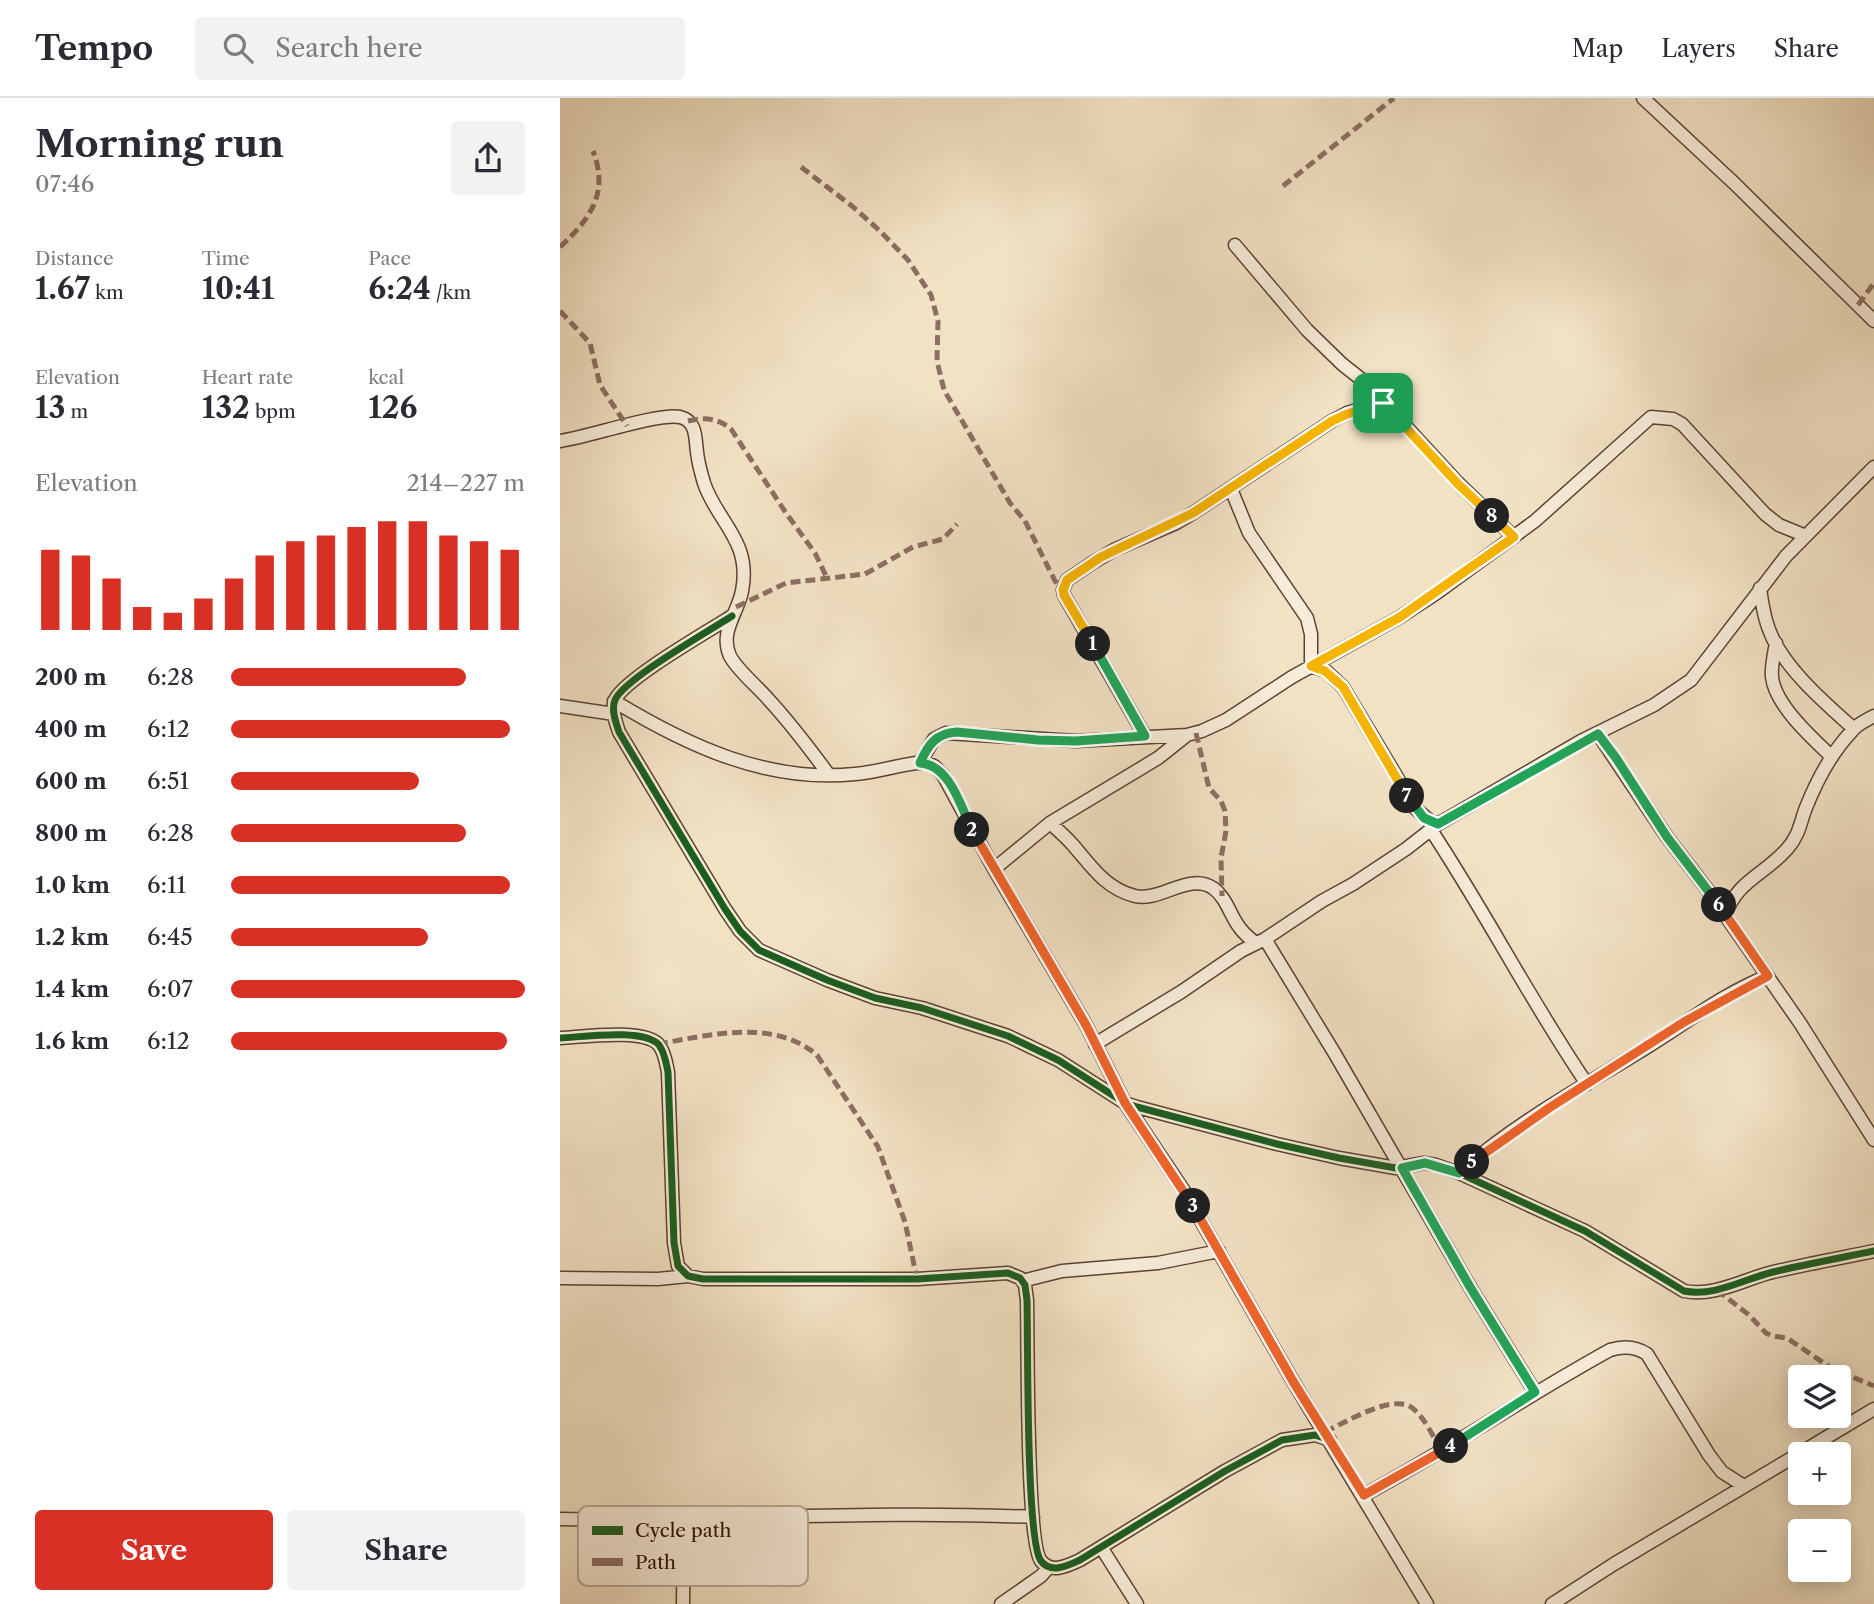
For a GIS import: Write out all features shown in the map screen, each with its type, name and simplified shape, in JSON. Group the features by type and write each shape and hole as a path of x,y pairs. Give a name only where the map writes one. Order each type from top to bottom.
{"street":[{"path":"1643,98 1725,174 1874,321"},
{"path":"1235,245 1307,330 1366,383 1458,484 1514,537"},
{"path":"1145,736 1064,595 1064,586 1071,576 1114,550 1175,523 1332,421 1383,403"},
{"path":"920,763 934,739 946,733 1076,741 1187,735 1226,720 1311,666 1400,617 1514,537 1566,496 1585,474 1651,417 1673,419 1682,424 1765,514 1779,525 1806,536"},
{"path":"560,441 662,418 681,418 695,429 697,452 706,487 737,542 742,558 742,591 726,642 731,658 792,724 829,775"},
{"path":"1095,1044 1395,856 1435,827 1654,705 1691,680 1760,589 1806,536 1874,467"},
{"path":"1231,489 1249,533 1307,618 1311,634 1311,666"},
{"path":"1760,589 1763,610 1776,643 1824,702 1853,729"},
{"path":"732,617 647,670 614,701 614,715 618,732 713,892 740,931 759,950 827,981 875,998 922,1009 1009,1037 1058,1060 1125,1103 1310,1152 1402,1168 1425,1163 1459,1173 1585,1231 1669,1283 1694,1293 1717,1290 1773,1272 1874,1251"},
{"path":"1776,643 1772,665 1775,689 1800,724 1832,757"},
{"path":"1311,666 1325,671 1343,687 1416,809 1435,827 1552,1031 1587,1084"},
{"path":"614,701 679,738 746,764 790,775 855,774 920,763 934,766 943,775 994,869 1077,1009 1125,1103 1184,1191 1427,1604"},
{"path":"560,706 614,715"},
{"path":"1725,915 1730,902 1741,887 1786,850 1798,834 1814,789 1832,757 1853,729 1874,716"},
{"path":"1598,734 1674,847 1768,976 1874,1140"},
{"path":"994,869 1050,823 1158,758 1187,735"},
{"path":"1050,823 1096,873 1136,897 1148,897 1190,884 1204,884 1222,896 1239,928 1260,941 1402,1168 1470,1287 1535,1392"},
{"path":"1459,1173 1488,1150 1684,1022 1768,976"},
{"path":"560,1038 638,1036 653,1040 664,1053 668,1072 674,1243 678,1266 688,1276"},
{"path":"1023,1281 1062,1271 1158,1263 1219,1251"},
{"path":"560,1278 659,1279 688,1276 703,1279 907,1279 993,1273 1016,1276 1023,1281 1027,1300 1033,1517 1037,1553 1049,1567 1061,1568 1070,1565 1225,1471 1282,1440 1315,1435 1330,1440"},
{"path":"1364,1495 1445,1450 1535,1392 1609,1350 1623,1347 1647,1354 1716,1466 1744,1486"},
{"path":"1552,1604 1874,1409"},
{"path":"808,1517 959,1513 1033,1517"},
{"path":"560,1519 578,1519"},
{"path":"1101,1547 1137,1604"},
{"path":"1001,1604 1046,1573 1049,1567"},
{"path":"682,1586 682,1604"}],"marked path":[{"path":"1283,186 1394,98"},
{"path":"560,247 580,226 594,204 599,180 593,151"},
{"path":"801,167 879,230 908,260 931,295 938,321 937,361 944,390 1010,503 1025,521 1055,581 1063,590"},
{"path":"1858,305 1874,283"},
{"path":"560,311 590,343 600,385 627,426"},
{"path":"688,421 711,419 731,429 815,553 827,578"},
{"path":"736,607 786,583 865,574 913,547 943,539 957,524"},
{"path":"1196,733 1209,788 1221,801 1225,811 1226,831 1221,858 1222,896"},
{"path":"658,1044 720,1034 761,1033 781,1036 817,1055 878,1147 905,1222 917,1279"},
{"path":"1717,1290 1749,1315 1766,1333 1787,1338 1831,1368 1874,1386"},
{"path":"1325,1432 1368,1411 1402,1404 1411,1407 1420,1416 1442,1452"}],"cycle path":[{"path":"732,616 634,680 615,700 614,712 619,732 725,909 740,931 759,950 875,998 922,1008 1008,1036 1058,1060 1125,1103 1137,1107 1339,1158 1396,1168 1424,1163 1459,1173 1585,1231 1684,1291 1707,1292 1773,1272 1874,1251"},
{"path":"560,1038 627,1035 651,1040 661,1048 668,1072 674,1243 678,1266 688,1276 703,1279 917,1279 1008,1273 1020,1278 1025,1285 1027,1300 1033,1517 1036,1546 1045,1565 1059,1568 1080,1560 1225,1471 1282,1440 1315,1435 1330,1440"}],"route":[{"path":"1383,403 1458,484 1514,537 1400,617 1311,666 1325,671 1343,687 1416,809 1424,818 1438,824 1581,741 1598,734 1667,837 1768,976 1684,1022 1580,1088 1478,1157 1459,1173 1425,1163 1402,1168 1470,1287 1535,1392 1445,1450 1364,1495 1294,1383 1184,1191 1125,1103 1086,1025 971,828 957,797 934,766 920,763 934,739 946,733 1076,741 1145,736 1064,595 1067,580 1114,550 1193,513 1332,421 1383,403"}]}
